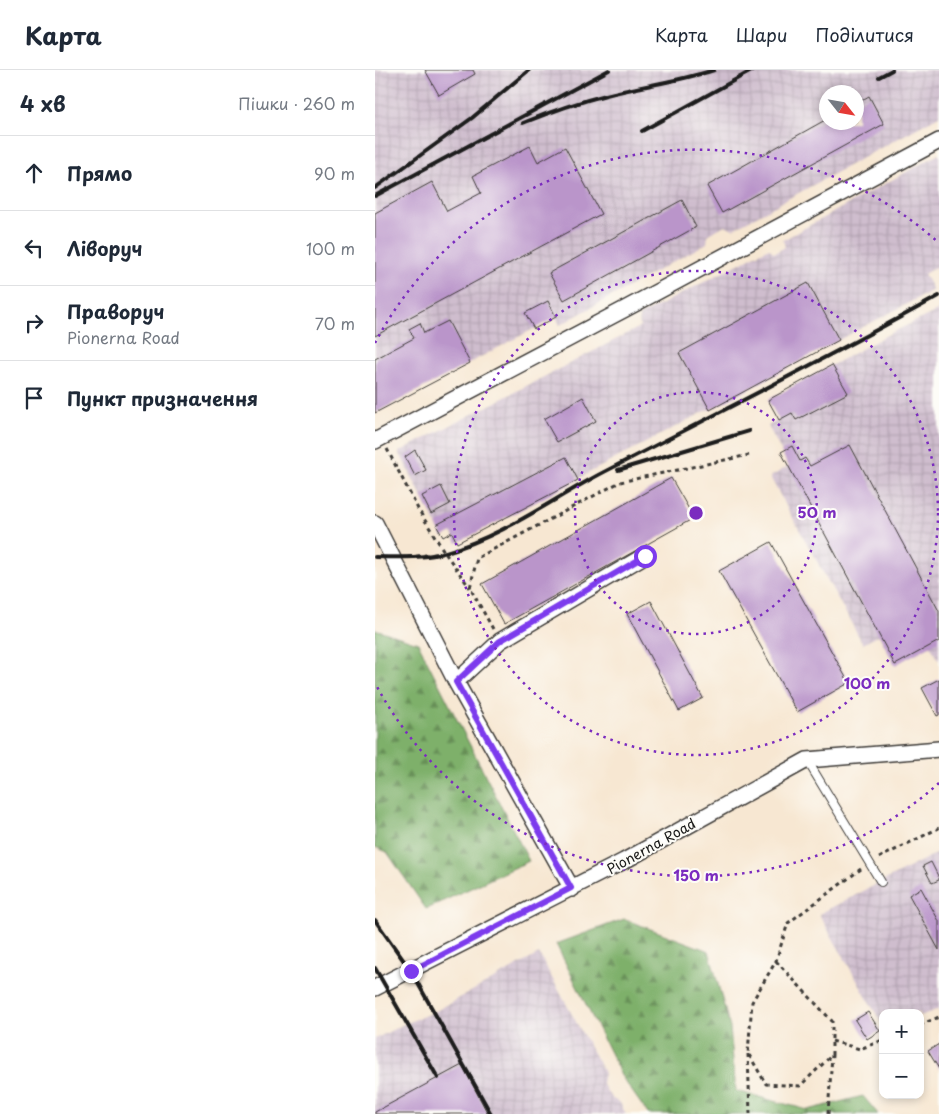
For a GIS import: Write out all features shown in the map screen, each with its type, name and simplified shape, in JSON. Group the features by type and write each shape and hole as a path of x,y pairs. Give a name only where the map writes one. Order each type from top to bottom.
{"street":[{"path":"378,439 939,141"},
{"path":"375,523 456,682 571,888"},
{"path":"456,682 500,641 645,556"},
{"name":"Pionerna Road","path":"375,988 571,888 807,760 939,749"}],"lane":[{"path":"807,760 881,882"}],"path":[{"path":"378,439 418,509 445,553 470,588 500,641"},
{"path":"470,588 477,558 620,482 749,455"},
{"path":"391,557 418,557 445,553"},
{"path":"749,1114 748,1053 752,1002 776,961 788,922 870,862 939,828"},
{"path":"776,961 832,1020 832,1055 827,1114"},
{"path":"924,1023 939,1017"},
{"path":"832,1041 860,1049 879,1042"},
{"path":"748,1053 767,1084 800,1086 832,1055"}],"shaded area":[{"path":"375,70 939,70 939,116 733,229 725,225 708,235 707,243 560,325 556,317 375,413"},
{"path":"939,154 939,265 924,274 933,290 457,543 451,532 443,537 399,452 640,327 639,316 769,248 774,253 780,250 785,247 783,240"},
{"path":"939,310 939,661 930,645 895,665 879,635 863,644 770,477 789,466 768,426 779,420 768,400 887,335"},
{"path":"939,852 939,1009 924,1015 924,1009 879,1009 879,1019 819,914"},
{"path":"539,954 604,1073 602,1083 611,1098 620,1103 626,1114 375,1114 375,1039 406,1023 434,1012"}],"green space":[{"path":"375,629 418,643 529,861 426,909 387,852 375,847"},
{"path":"624,919 709,951 730,1028 736,1091 808,1110 863,1096 878,1114 648,1114 622,1077 556,944"}],"building":[{"path":"425,70 473,70 475,74 439,95"},
{"path":"869,96 884,124 722,213 707,186 819,123 819,130 864,130 864,99"},
{"path":"530,146 538,162 565,147 601,214 375,336 375,213 432,182 447,211 481,193 473,176"},
{"path":"682,200 696,227 564,300 549,273"},
{"path":"808,283 839,340 710,410 679,353"},
{"path":"548,301 556,317 534,329 525,313"},
{"path":"448,321 470,363 375,413 375,359 414,338 409,329 420,323 424,333"},
{"path":"832,365 848,393 796,420 792,413 779,420 768,400"},
{"path":"583,397 596,421 557,442 544,419"},
{"path":"850,445 939,611 939,641 895,665 781,452 792,446 800,461 805,458 810,466"},
{"path":"415,450 426,470 415,476 405,457"},
{"path":"566,457 578,480 457,543 452,532 443,537 436,525"},
{"path":"671,478 694,518 504,624 482,584"},
{"path":"441,486 450,504 431,514 422,496"},
{"path":"771,542 849,683 797,712 719,571"},
{"path":"651,601 703,698 679,711 627,614"},
{"path":"939,679 939,715 937,716 922,688"},
{"path":"931,862 939,878 939,880 932,883 923,866"},
{"path":"921,888 939,921 939,950 909,895"},
{"path":"868,1012 879,1032 867,1039 855,1020"},
{"path":"939,1044 939,1069 928,1051"},
{"path":"462,1065 488,1114 375,1114 375,1112"}],"railway":[{"path":"375,188 472,118 529,70"},
{"path":"375,196 609,70"},
{"path":"523,123 596,98 714,70"},
{"path":"642,131 753,70"},
{"path":"879,77 892,70"},
{"path":"375,557 429,556 488,537 604,472 939,296"},
{"path":"618,470 749,431"},
{"path":"375,920 411,971 491,1114"},
{"path":"375,968 438,1078"}],"route":[{"path":"411,971 571,888 456,682 500,641 645,556"}]}
